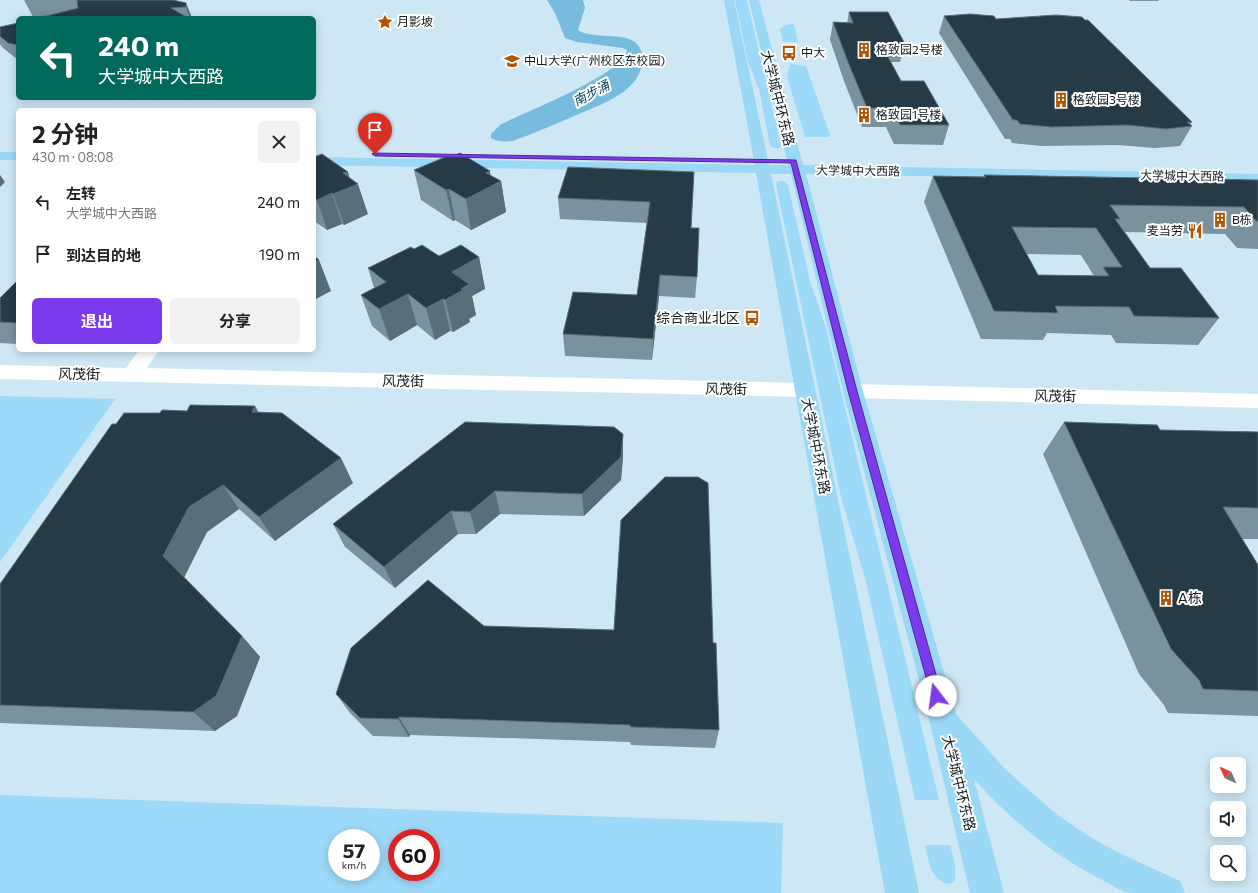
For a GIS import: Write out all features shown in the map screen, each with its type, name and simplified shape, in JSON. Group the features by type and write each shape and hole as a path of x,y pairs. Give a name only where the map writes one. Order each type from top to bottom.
{"main road":[{"name":"大学城中环东路","path":"729,0 902,893"},
{"name":"大学城中环东路","path":"754,0 853,391 941,711 987,893"},
{"path":"0,148 16,148"},
{"name":"大学城中大西路","path":"316,153 761,165"},
{"path":"0,156 16,156"},
{"name":"大学城中大西路","path":"316,161 1258,169"},
{"name":"大学城中大西路","path":"795,165 1258,178"},
{"path":"941,711 944,721 984,768 1027,810 1049,828 1106,863 1168,893"}],"street":[{"path":"132,375 148,352"},
{"name":"风茂街","path":"0,372 805,390"},
{"name":"风茂街","path":"853,391 1258,401"}],"shaded area":[{"path":"735,0 747,0 781,145 780,148 770,146 759,89 748,62"},
{"path":"794,24 798,42 783,42 780,29 786,25"},
{"path":"790,64 806,66 830,135 829,137 805,137 787,77"},
{"path":"778,181 784,181 788,185 810,281 826,328 939,800 915,800 866,582 841,497 777,189 776,183"},
{"path":"0,396 115,399 0,562"},
{"path":"0,795 783,823 781,893 0,893"},
{"path":"925,845 950,845 955,868 954,882 947,884 937,878 929,863"}],"water":[{"name":"南步涌","path":"547,0 583,0 585,8 578,30 592,35 617,36 632,40 637,44 642,53 643,59 641,69 636,79 627,89 604,103 512,141 504,142 496,140 491,138 491,134 500,125 592,81 622,60 627,50 623,48 577,42 565,38 555,13"}],"building":[{"path":"77,0 173,0 186,3 186,7 171,8 185,16 46,16 78,8"},
{"path":"849,12 888,12 905,44 881,44 901,81 924,81 949,125 900,125 892,108 867,108 833,22 853,23"},
{"name":"格致园3号楼","path":"970,14 994,16 996,19 1056,15 1082,17 1085,20 1088,20 1192,122 1187,122 1192,126 1166,129 1127,125 1051,127 1020,124 1017,120 1013,120 944,16"},
{"path":"16,23 16,45 8,43 0,36 0,27"},
{"path":"460,153 490,171 486,173 501,181 466,199 449,189 446,190 414,170 450,155 453,156"},
{"path":"322,154 348,172 343,173 358,184 317,200 316,156"},
{"path":"568,167 694,172 691,228 699,228 697,277 660,275 653,339 563,334 573,292 637,295 650,202 558,198"},
{"path":"984,175 1258,180 1258,221 1256,221 1244,207 1110,205 1120,219 1115,219 1150,268 1181,268 1219,318 1134,316 1129,307 1055,306 1058,313 994,311 933,176 986,177","holes":["1012,227 1096,228 1122,267 1103,267 1109,276 1038,275"]},
{"path":"422,245 439,256 461,245 479,257 452,272 469,284 461,289 463,290 426,308 408,294 379,309 361,295 386,282 368,268 411,247 414,249"},
{"path":"16,282 16,323 0,322 0,298"},
{"path":"190,405 255,406 252,412 282,413 341,458 259,517 223,485 189,507 163,556 242,636 216,696 193,712 0,705 0,584 112,424 116,424 124,413 160,413 162,410 187,411"},
{"path":"465,422 614,427 623,434 621,457 582,494 495,491 470,512 451,511 384,567 333,524"},
{"name":"A栋","path":"1064,422 1157,425 1160,430 1258,432 1258,508 1223,507 1258,565 1258,691 1203,689 1199,680 1171,649"},
{"path":"665,477 698,477 708,483 713,643 716,643 719,730 631,727 630,725 399,717 398,719 360,718 336,694 351,648 428,580 484,626 614,630 621,520"}],"place":[{"name":"月影坡","path":"385,22"},
{"name":"格致园2号楼","path":"864,50"},
{"name":"中大","path":"789,53"},
{"name":"中山大学(广州校区东校园)","path":"512,61"},
{"name":"格致园3号楼","path":"1061,100"},
{"name":"格致园1号楼","path":"864,115"},
{"name":"B栋","path":"1220,220"},
{"name":"麦当劳","path":"1195,231"},
{"name":"综合商业北区","path":"752,318"},
{"name":"A栋","path":"1166,598"}],"route":[{"path":"375,154 794,161 853,391 936,696"}]}
